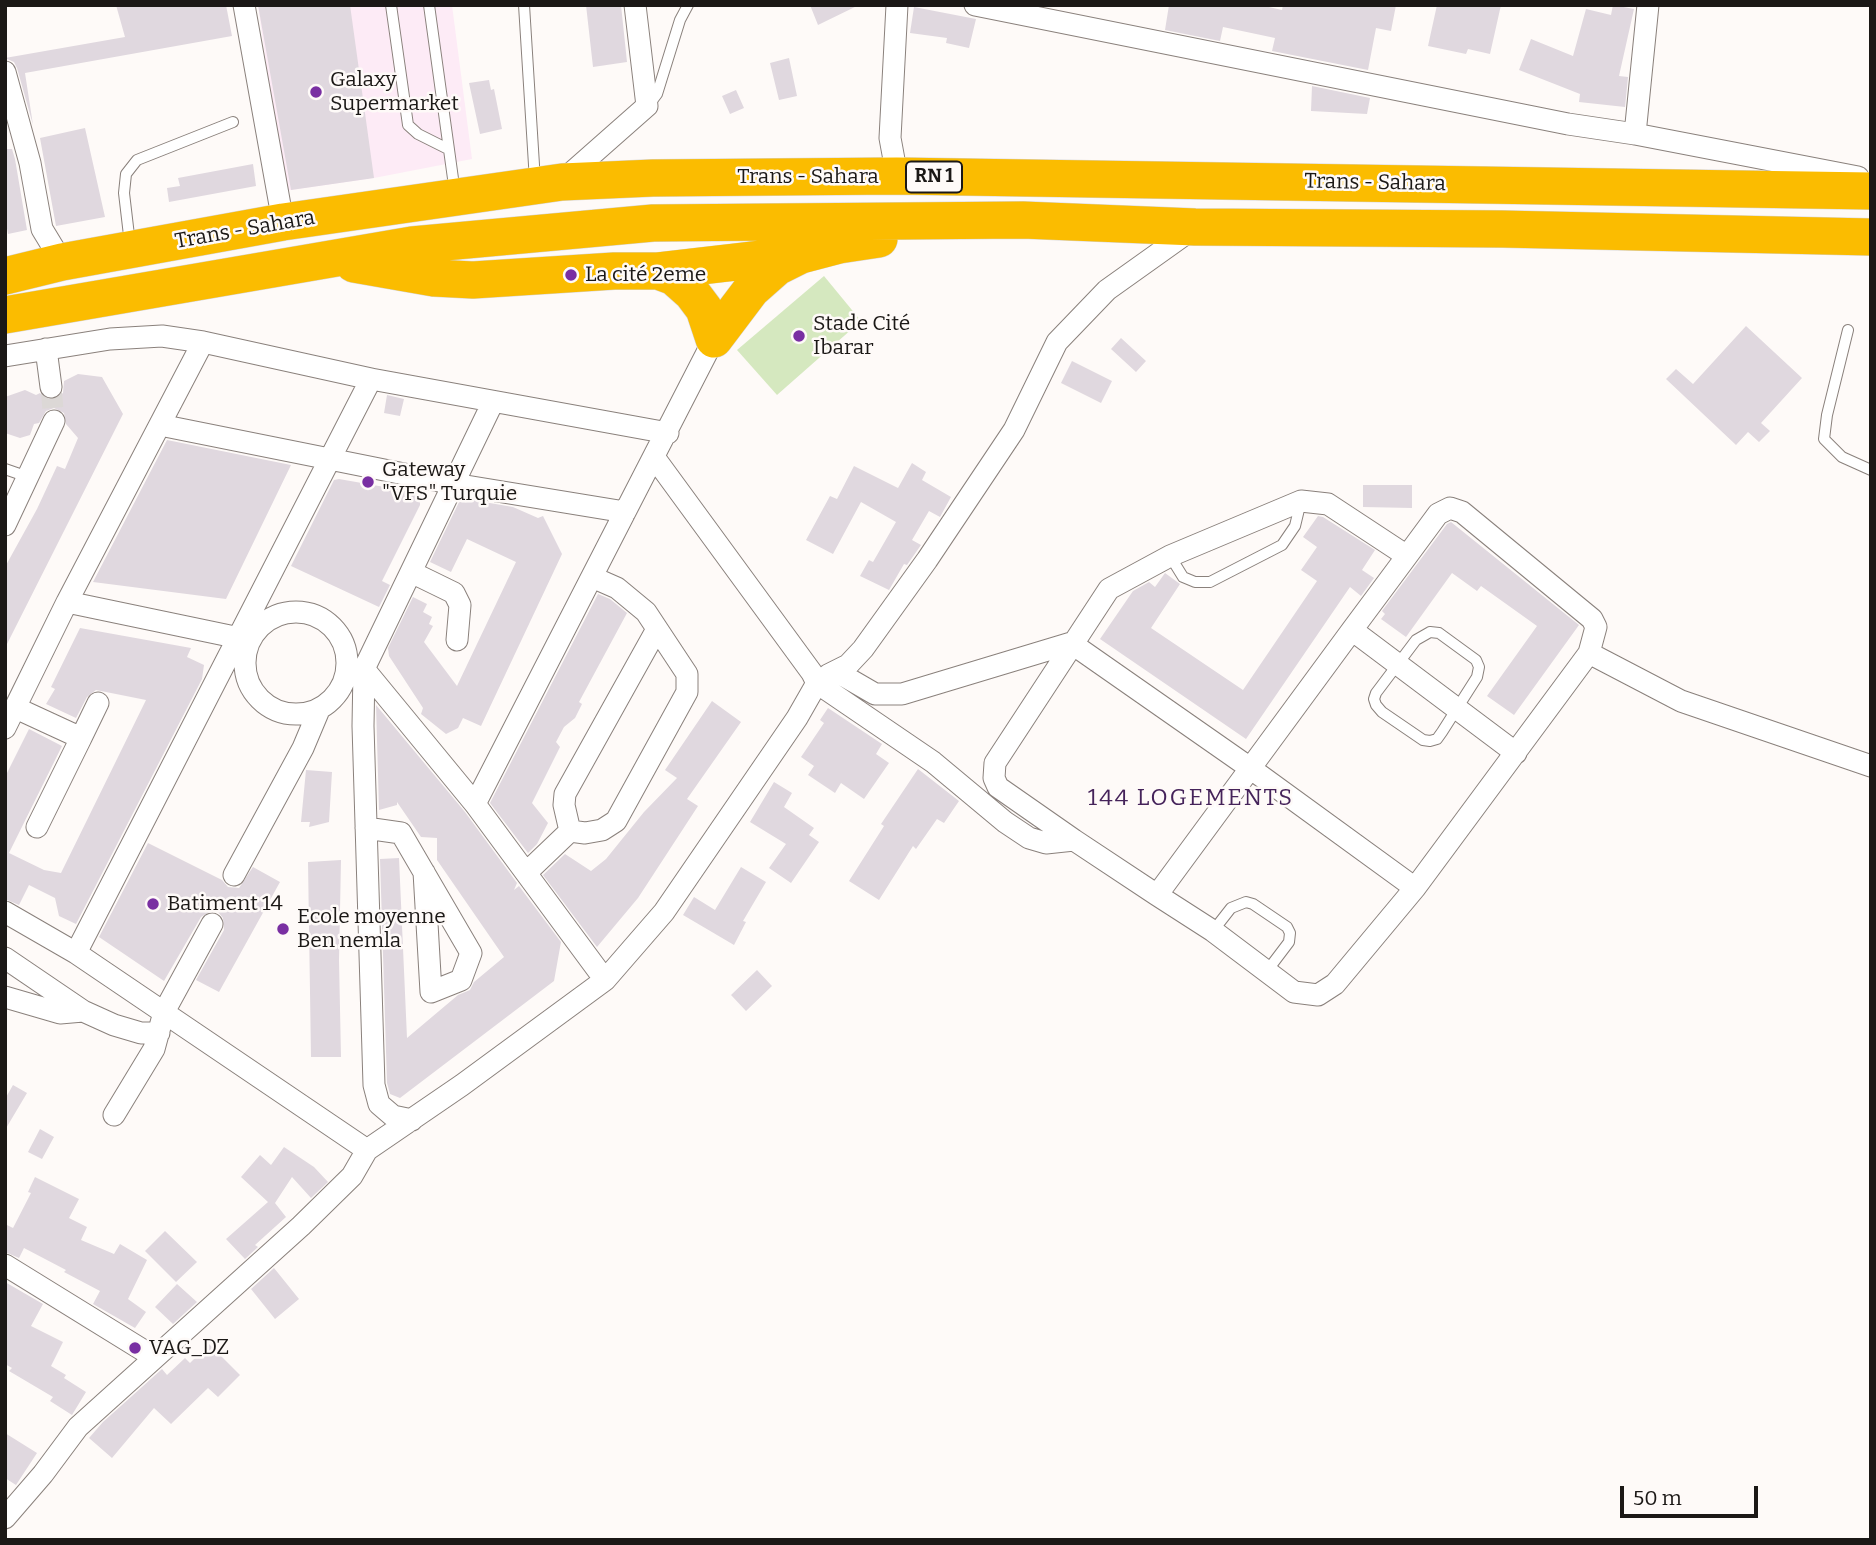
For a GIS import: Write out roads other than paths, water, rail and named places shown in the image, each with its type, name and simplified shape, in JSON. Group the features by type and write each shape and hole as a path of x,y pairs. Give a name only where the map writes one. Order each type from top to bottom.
{"highway":[{"name":"Trans - Sahara","path":"5,276 62,262 283,222 549,184 653,178 897,176 1871,191"},
{"name":"Trans - Sahara","path":"5,315 412,245 653,223 1023,220 1195,227 1515,229 1871,237"},
{"path":"325,259 434,278 472,280 614,271 658,271 801,255 839,245 1023,220"},
{"path":"1785,235 1802,247 1828,258 1871,263"},
{"path":"714,339 751,290 777,267 801,255"},
{"path":"658,271 674,277 692,293 704,309 714,339"}],"street":[{"path":"244,5 283,222"},
{"path":"549,184 647,106 635,5"},
{"path":"897,5 890,138 897,176"},
{"path":"975,5 1568,124 1871,179"},
{"path":"1634,134 1648,5"},
{"path":"5,72 30,163 42,229 62,262"},
{"path":"814,678 837,672 863,649 927,560 1014,430 1057,342 1107,290 1195,227"},
{"path":"5,356 110,339 162,336 203,342 371,379 668,433"},
{"path":"475,804 714,339"},
{"path":"5,728 67,602 203,342"},
{"path":"46,349 51,387"},
{"path":"76,953 245,638 329,458 371,379"},
{"path":"245,638 247,678 255,694 268,706 284,713 302,714 319,710 333,699 356,669 411,572 494,402"},
{"path":"5,525 54,421"},
{"path":"159,425 454,484 625,512"},
{"path":"654,457 814,678 933,762 1005,822 1029,838 1046,843 1074,839"},
{"path":"1157,895 1438,514 1450,508 1462,512 1592,619 1596,627 1589,653 1415,888 1335,984 1318,995 1294,992 1213,931 1157,895 1009,796 998,787 994,778 995,763 1109,589 1170,556 1301,501 1328,504 1407,556"},
{"path":"411,572 454,593 460,605 457,640"},
{"path":"570,831 585,833 602,830 616,821 687,692 687,674 646,612 617,588 592,577"},
{"path":"67,602 245,638 285,613 301,612 317,616 330,625 341,638 356,669 475,804 606,980"},
{"path":"570,831 564,806 565,794 657,629"},
{"path":"1352,630 1516,753"},
{"path":"837,672 875,694 902,694 1072,643"},
{"path":"1072,643 1415,888"},
{"path":"1589,653 1681,701 1871,766"},
{"path":"356,669 362,692 374,1085 379,1104 393,1116 412,1120"},
{"path":"5,1518 43,1474 78,1427 301,1226 352,1175 367,1150 606,980 664,912 797,718 814,678"},
{"path":"37,827 98,703"},
{"path":"16,708 81,738"},
{"path":"234,875 303,748 319,710"},
{"path":"366,828 401,833 424,872 471,953 461,981 431,992 424,872"},
{"path":"526,873 570,831"},
{"path":"5,912 76,953 161,1022 367,1150"},
{"path":"114,1115 154,1049 161,1022 212,923"},
{"path":"5,958 83,1011 114,1026 141,1032 161,1022"},
{"path":"5,997 60,1013 83,1011"},
{"path":"5,1265 154,1357"}],"lane":[{"path":"391,5 408,125 418,134 448,149"},
{"path":"429,5 456,197"},
{"path":"524,5 549,184"},
{"path":"647,106 657,94 680,20 688,5"},
{"path":"130,250 124,194 126,174 138,160 233,122"},
{"path":"1848,330 1827,415 1825,439 1842,457 1871,470"},
{"path":"5,470 28,477"},
{"path":"1170,556 1183,577 1195,582 1210,582 1282,545 1295,526 1301,501"},
{"path":"1430,632 1439,634 1476,660 1479,667 1477,677 1458,707 1437,739 1430,741 1423,740 1382,712 1374,699 1416,640 1430,632"},
{"path":"1213,931 1231,908 1246,902 1287,926 1290,933 1289,942 1267,971"}],"tunnel":[{"path":"51,387 54,421"}],"place":[{"name":"Galaxy Supermarket","path":"316,92"},
{"name":"La cité 2eme","path":"571,275"},
{"name":"Stade Cité Ibarar","path":"799,336"},
{"name":"Gateway \"VFS\" Turquie","path":"368,482"},
{"name":"Batiment 14","path":"153,904"},
{"name":"Ecole moyenne Ben nemla","path":"283,929"},
{"name":"VAG_DZ","path":"135,1348"}],"district":[{"name":"144 LOGEMENTS","path":"1191,799"}]}
